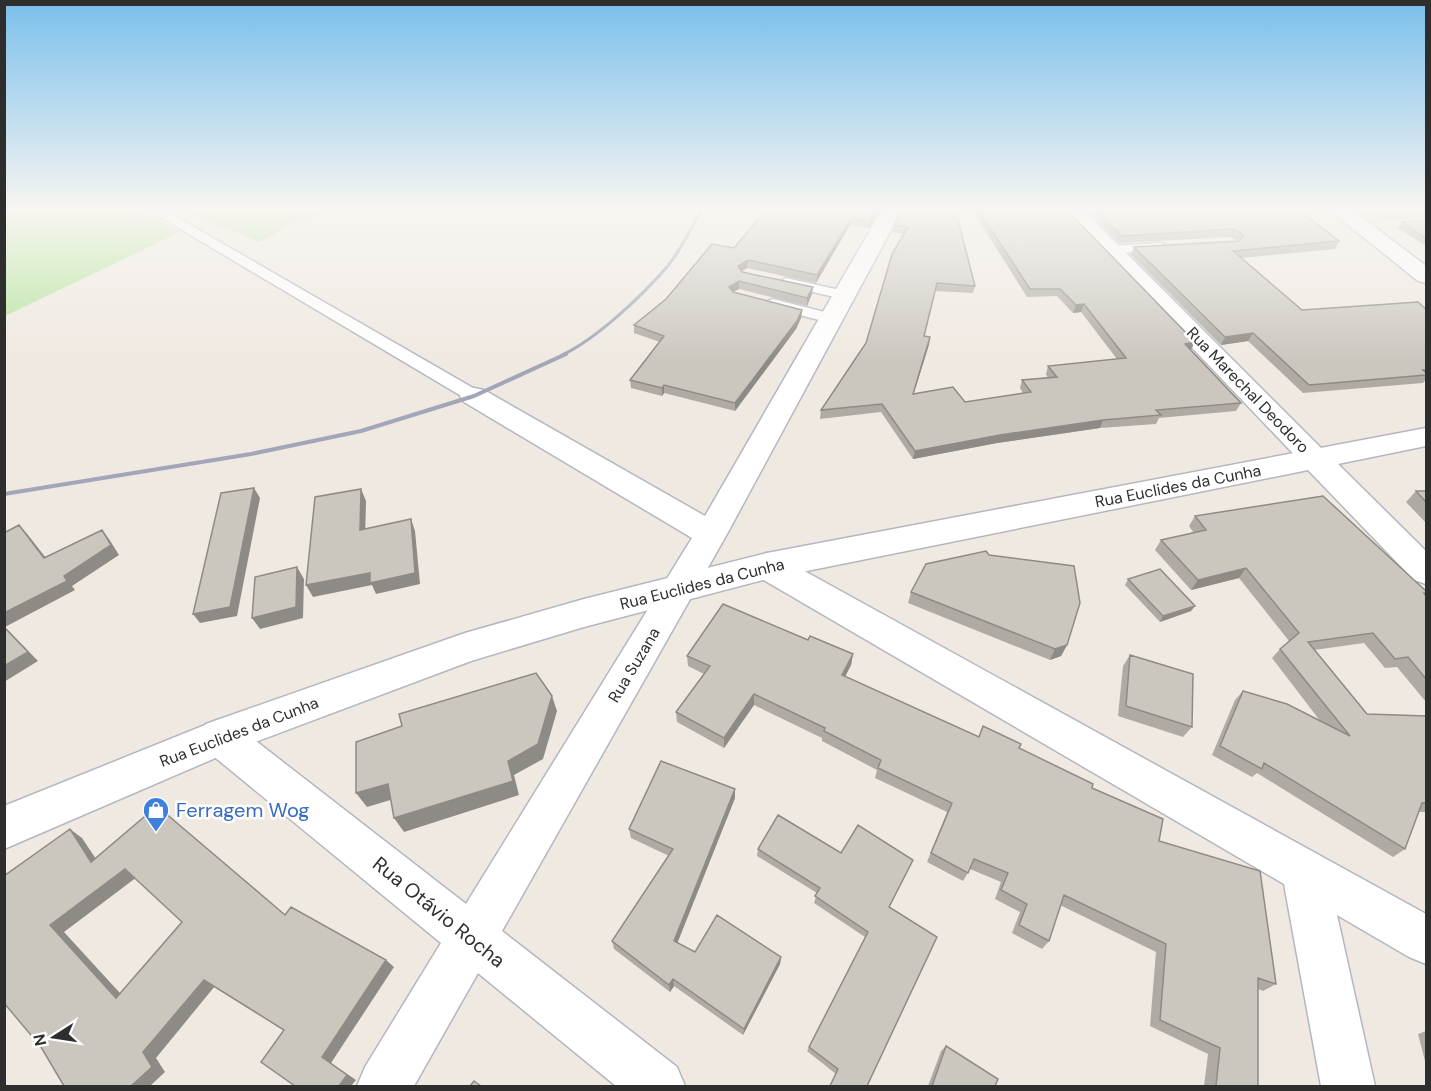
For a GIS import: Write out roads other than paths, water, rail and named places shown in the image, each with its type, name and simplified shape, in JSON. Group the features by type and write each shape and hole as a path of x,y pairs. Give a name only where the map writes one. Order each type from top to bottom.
{"street":[{"name":"Rua Suzana","path":"384,1086 680,588 864,259"},
{"name":"Rua Marechal Deodoro","path":"1119,259 1426,571"},
{"path":"1404,259 1426,276"},
{"path":"474,396 711,534"},
{"name":"Rua Euclides da Cunha","path":"4,828 220,737 465,648 680,588 767,566 1426,437"},
{"path":"767,566 1426,940"},
{"name":"Rua Otávio Rocha","path":"220,737 658,1086"},
{"path":"1304,871 1348,1086"}],"lane":[{"path":"238,259 474,396"},
{"path":"768,279 837,306"},
{"path":"761,302 837,306"}],"railway":[{"path":"562,355 589,339 631,304 672,259"},
{"path":"4,494 251,454 361,431 474,396 566,354"}],"place":[{"name":"Ferragem Wog","path":"156,833"}]}
